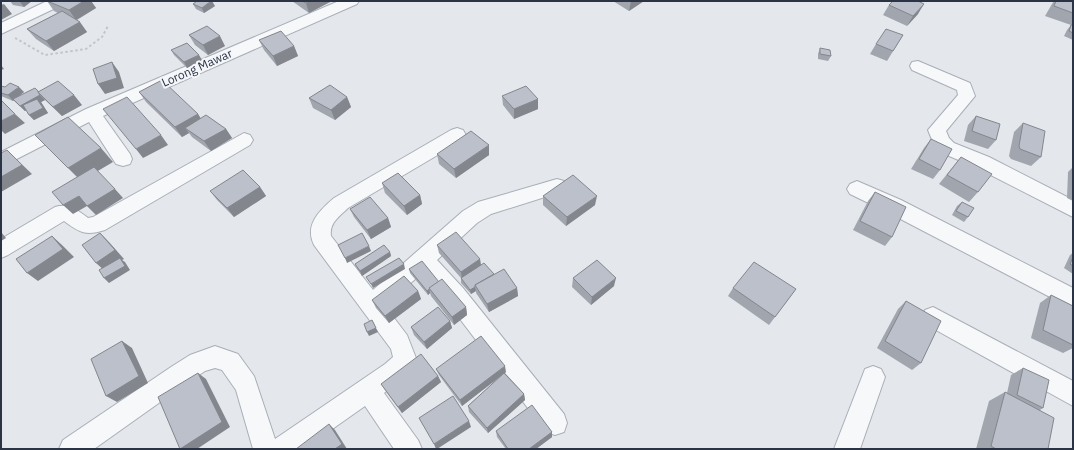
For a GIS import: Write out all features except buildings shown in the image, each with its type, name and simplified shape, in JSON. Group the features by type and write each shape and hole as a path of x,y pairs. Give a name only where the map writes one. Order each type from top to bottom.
{"street":[{"path":"1,29 58,1"},
{"name":"Lorong Mawar","path":"1,160 92,113 352,1"},
{"path":"918,66 964,87 967,96 937,130 942,142 948,148 982,162 1073,209"},
{"path":"92,113 123,159"},
{"path":"282,449 367,389 388,376 401,365 405,359 405,351 321,239 320,229 324,218 342,203 457,135"},
{"path":"1,249 62,213 70,215 83,226 90,227 98,224 244,140"},
{"path":"371,305 470,217 485,208 557,186"},
{"path":"857,189 894,206 1073,299"},
{"path":"424,259 456,295 555,424"},
{"path":"933,317 1073,394"},
{"path":"72,449 179,375 198,363 215,357 230,362 246,384 266,449"},
{"path":"847,449 873,377"},
{"path":"367,389 409,449"}],"path":[{"path":"1,29 45,55 86,49 102,37 108,26"}]}
